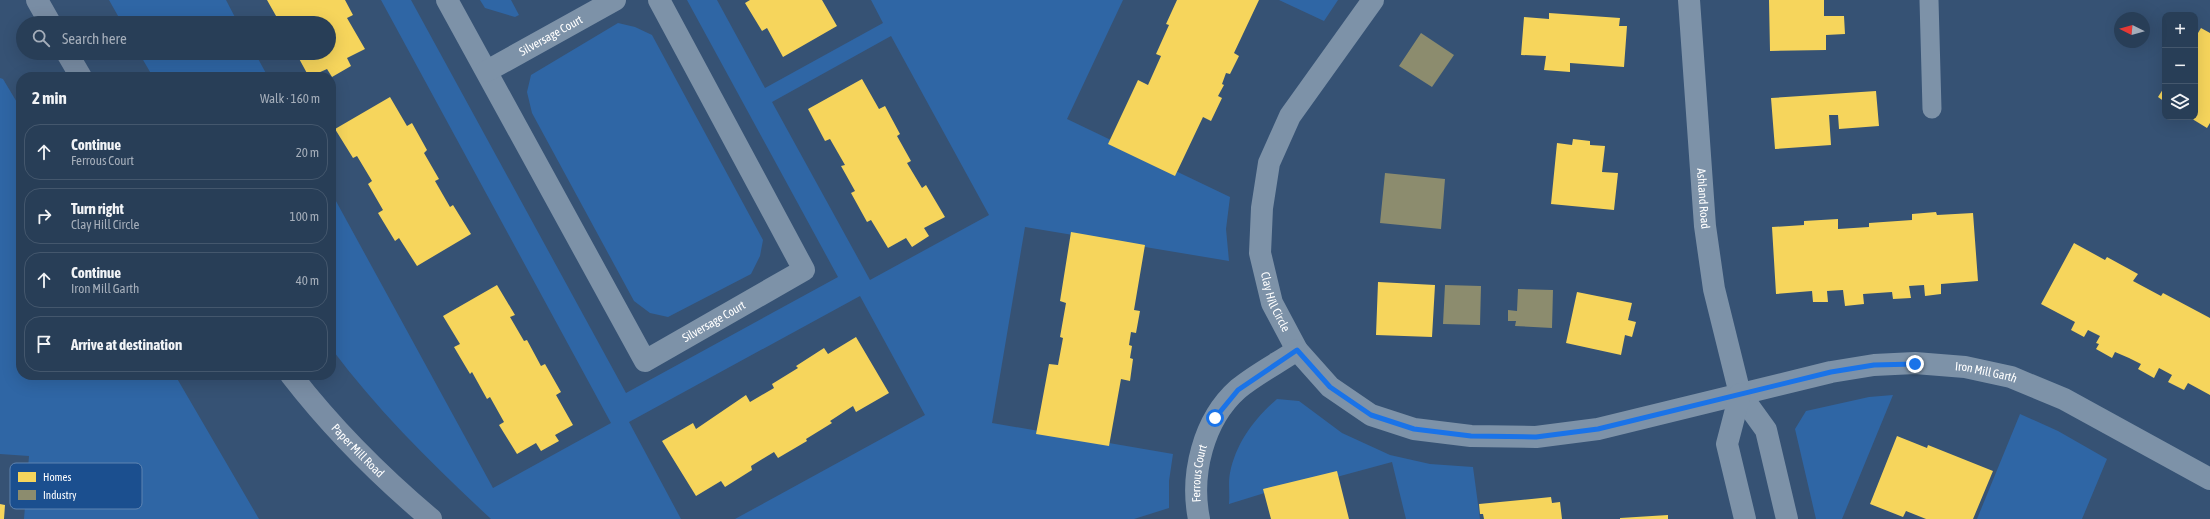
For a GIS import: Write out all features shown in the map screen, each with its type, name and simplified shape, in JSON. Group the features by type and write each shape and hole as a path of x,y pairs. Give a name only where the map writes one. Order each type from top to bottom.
{"main road":[{"path":"37,0 46,16"},
{"path":"71,60 78,72"},
{"name":"Paper Mill Road","path":"295,380 350,443 396,490 431,519"}],"street":[{"name":"Silversage Court","path":"447,0 644,361 804,270 659,0"},
{"name":"Silversage Court","path":"487,71 615,0"},
{"name":"Clay Hill Circle","path":"1373,0 1290,116 1269,163 1262,208 1260,253 1272,303 1297,350 1330,387 1371,415 1414,429 1471,436 1536,437 1598,429 1740,394"},
{"name":"Ashland Road","path":"1689,0 1704,226 1714,289 1740,394 1766,430 1787,519"},
{"name":"Ferrous Court","path":"1199,519 1196,480 1202,448 1215,418 1238,390 1297,350"},
{"name":"Iron Mill Garth","path":"1740,394 1831,372 1874,365 1915,364 1965,367 2011,377 2064,399 2210,479"},
{"name":"Ashland Road","path":"1740,394 1727,444 1745,519"}],"lane":[{"path":"1929,0 1932,109"}],"shaded area":[{"path":"109,0 226,0 234,16 118,16"},
{"path":"381,0 411,0 626,393 838,277 687,0 717,0 765,88 883,23 871,0 1123,0 1067,119 1230,197 1226,229 1229,261 1025,227 992,423 1173,454 1169,481 1169,508 1134,519 735,519 925,415 860,296 629,422 681,519 491,519 387,416 336,354 336,201 493,488 611,423","holes":["891,36 989,215 870,280 772,102"]},
{"path":"480,0 511,0 519,15 515,17 485,8"},
{"path":"1279,0 1338,0 1324,21"},
{"path":"618,23 635,27 652,35 763,240 760,256 751,274 668,317 650,313 634,301 532,113 527,92 531,75"},
{"path":"143,60 259,60 265,72 150,72"},
{"path":"0,78 3,79 16,101 16,380 178,380 259,519 24,519 25,509 142,509 142,463 28,463 29,456 0,454"},
{"path":"1893,395 1842,519 1816,519 1795,429 1806,411 1869,397"},
{"path":"1277,399 1299,401 1342,433 1390,455 1430,464 1473,467 1480,519 1406,519 1392,462 1307,485 1271,491 1229,504 1229,477 1241,442 1254,423"},
{"path":"2020,414 2058,431 2107,459 2082,519 1977,519"}],"building: Homes":[{"path":"267,0 345,0 353,15 347,18 365,49 347,58 351,66 336,75 336,72 329,72 327,69 320,72 306,72 300,60 336,60 336,16 276,16"},
{"path":"750,0 822,0 837,26 783,57 767,28 762,31 745,3"},
{"path":"1177,0 1259,0 1234,53 1239,56 1230,74 1226,73 1222,84 1224,85 1218,96 1222,98 1211,121 1203,117 1175,176 1108,144 1138,80 1148,85 1161,56 1156,54 1169,25 1166,24"},
{"path":"1769,0 1824,0 1824,16 1844,16 1845,34 1826,35 1826,50 1770,51"},
{"path":"1549,13 1620,18 1619,26 1627,26 1624,67 1570,63 1570,72 1544,70 1546,56 1521,55 1524,17 1549,19"},
{"path":"2201,28 2210,33 2210,123 2207,128 2194,120 2198,120 2198,33"},
{"path":"862,79 879,109 885,106 900,134 897,136 911,161 907,163 922,188 926,185 945,217 924,228 929,236 912,247 906,238 888,248 871,220 867,222 851,193 855,191 841,166 845,165 830,139 825,141 808,109"},
{"path":"1876,91 1879,126 1839,129 1838,115 1829,115 1831,145 1775,149 1771,98"},
{"path":"2162,91 2162,100 2158,97"},
{"path":"390,97 407,126 412,123 427,150 424,153 439,179 435,181 450,207 453,205 471,234 417,266 399,238 395,241 378,213 383,210 368,184 372,181 357,156 353,158 336,128"},
{"path":"1573,139 1590,141 1590,145 1605,146 1602,172 1618,173 1614,210 1551,204 1557,143 1572,145"},
{"path":"1936,212 1937,215 1973,213 1978,281 1941,284 1941,294 1925,296 1924,285 1909,286 1911,298 1893,299 1892,292 1863,294 1864,304 1845,306 1843,290 1827,291 1828,302 1813,302 1812,291 1776,294 1772,227 1804,225 1804,221 1838,219 1838,229 1869,227 1869,223 1912,220 1912,214"},
{"path":"1071,232 1145,245 1134,310 1140,311 1136,333 1131,332 1129,345 1132,346 1130,358 1133,359 1130,381 1121,379 1109,446 1036,434 1049,364 1058,365 1063,338 1060,337 1066,303 1060,301"},
{"path":"2074,243 2105,260 2107,257 2138,274 2133,281 2161,296 2163,293 2210,318 2210,395 2188,383 2184,390 2168,382 2172,375 2159,368 2154,378 2138,369 2141,364 2129,358 2115,352 2112,358 2096,349 2099,344 2096,343 2100,336 2088,330 2084,337 2071,330 2075,322 2041,304"},
{"path":"1378,282 1435,285 1432,337 1376,335"},
{"path":"497,285 515,315 510,317 524,341 527,340 541,366 545,364 561,392 556,395 573,425 555,435 559,441 541,451 536,443 517,454 499,425 504,422 490,397 487,399 472,372 470,374 454,347 460,344 443,316"},
{"path":"1577,292 1632,303 1628,320 1636,322 1632,337 1625,335 1621,355 1566,343"},
{"path":"856,337 889,393 856,412 853,406 830,421 832,423 806,439 807,441 778,458 774,452 751,466 752,470 725,487 721,481 696,496 662,441 693,423 696,429 746,395 750,402 774,388 772,384 798,368 796,366 824,348 828,354"},
{"path":"1897,436 1927,448 1928,445 1993,471 1973,519 1926,519 1906,511 1903,517 1870,504"},
{"path":"1337,471 1349,519 1271,519 1263,489"},
{"path":"1551,497 1552,503 1560,502 1562,519 1484,519 1483,514 1480,514 1479,504"},
{"path":"0,504 5,505 4,519 0,519"},
{"path":"1668,515 1668,519 1620,519 1620,518"}],"building: Industry":[{"path":"1421,33 1454,55 1432,87 1399,66"},
{"path":"1385,173 1445,179 1441,229 1380,223"},
{"path":"1445,285 1481,286 1480,325 1443,324"},
{"path":"1518,289 1553,290 1552,328 1515,326 1516,321 1508,321 1508,310 1517,311"}],"route":[{"path":"1215,418 1238,390 1297,350 1330,387 1371,415 1414,429 1471,436 1536,437 1598,429 1831,372 1874,365 1915,364"}]}
